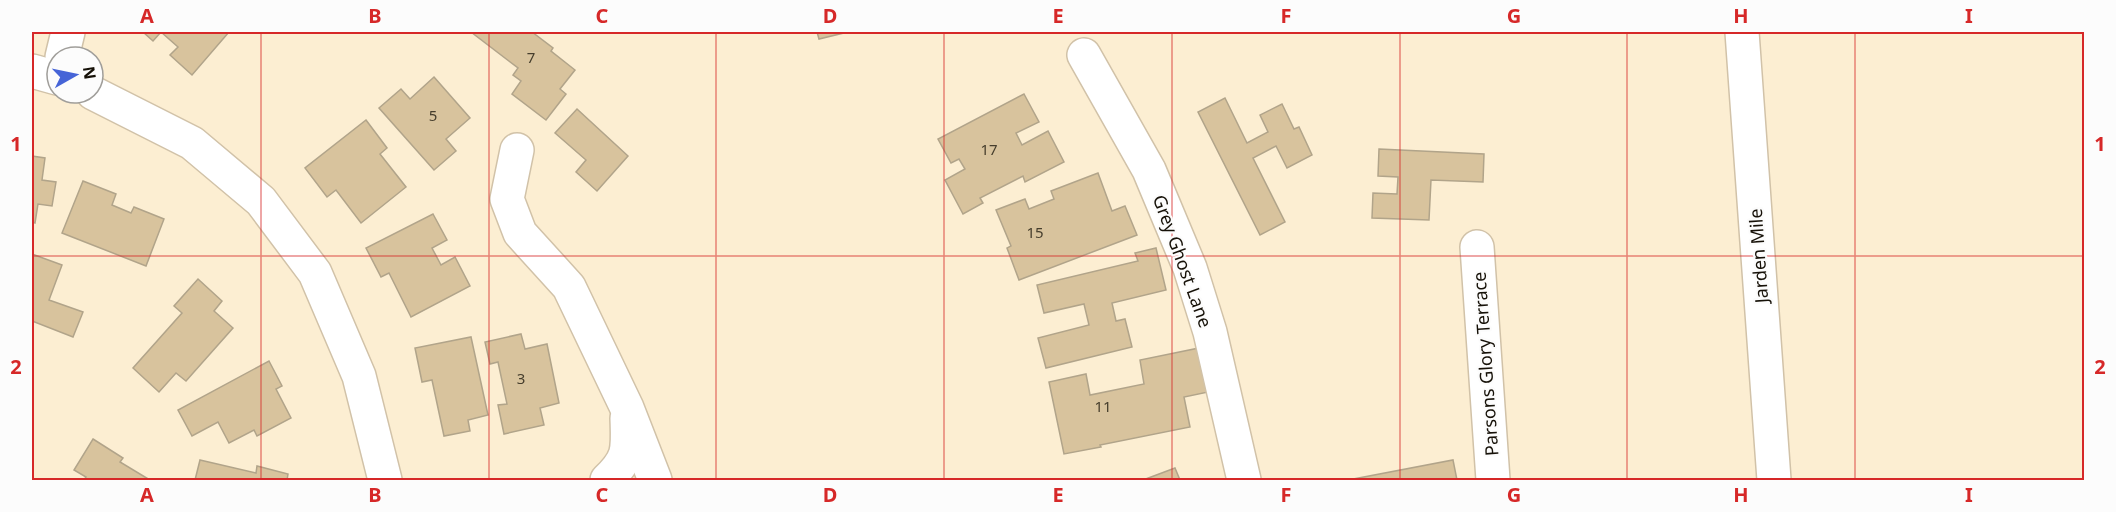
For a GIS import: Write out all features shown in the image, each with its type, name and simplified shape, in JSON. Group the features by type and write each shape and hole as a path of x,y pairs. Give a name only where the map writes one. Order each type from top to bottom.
{"street":[{"name":"Jarden Mile","path":"1742,32 1774,480"},
{"name":"Grey Ghost Lane","path":"1084,55 1149,170 1190,268 1210,332 1244,480"},
{"path":"105,99 192,142 261,201 315,273 359,375 385,480"},
{"path":"517,150 507,199 520,233 569,287 627,408 655,480"},
{"name":"Parsons Glory Terrace","path":"1477,247 1493,480"},
{"path":"607,480 621,467 628,446 627,408"}],"building":[{"path":"143,32 161,32 153,41"},
{"path":"161,32 229,32 192,75 170,55 178,47"},
{"path":"471,32 532,32 553,48 551,51 575,70 560,89 566,94 546,120 512,94 521,81 513,75 518,68"},
{"path":"817,32 848,32 819,39"},
{"path":"434,77 470,118 446,139 456,151 434,170 379,108 401,89 410,99"},
{"path":"1024,94 1039,122 1016,133 1022,145 1048,131 1064,162 1025,182 1023,176 980,198 983,203 963,214 945,180 965,169 959,159 951,163 938,139"},
{"path":"1225,98 1247,143 1268,132 1260,115 1282,104 1294,129 1299,127 1312,155 1287,168 1276,146 1253,158 1285,222 1260,235 1198,112"},
{"path":"577,109 628,156 597,191 576,172 586,160 555,133"},
{"path":"366,120 387,148 380,154 406,187 361,223 336,190 327,197 305,168"},
{"path":"1379,149 1484,154 1483,182 1431,180 1429,220 1372,218 1373,193 1397,194 1398,177 1378,176"},
{"path":"32,156 45,158 42,180 56,182 52,206 38,204 35,223 32,222"},
{"path":"1098,173 1112,211 1125,206 1137,235 1019,280 1007,248 1011,246 996,210 1025,199 1029,209 1054,199 1051,191"},
{"path":"83,181 116,194 112,205 131,213 134,207 164,219 146,266 62,233"},
{"path":"433,214 447,240 432,248 441,265 455,257 470,286 411,317 389,273 381,277 366,248"},
{"path":"1156,248 1166,290 1112,303 1116,321 1125,319 1132,347 1046,368 1038,338 1089,325 1084,304 1044,313 1037,285 1138,261 1135,253"},
{"path":"32,254 62,265 49,300 83,312 73,337 32,321"},
{"path":"198,279 222,301 214,311 233,328 186,381 176,373 159,392 133,368 182,313 174,306"},
{"path":"521,334 525,349 547,344 559,403 540,408 544,425 504,434 498,405 507,404 498,362 490,364 485,342"},
{"path":"471,337 488,415 468,420 470,431 444,436 432,380 422,382 415,348"},
{"path":"1204,347 1213,391 1184,397 1190,427 1064,454 1049,382 1086,374 1090,395 1144,384 1140,360"},
{"path":"269,361 282,386 276,389 291,418 257,436 254,430 229,443 218,422 192,436 178,410"},
{"path":"93,439 123,458 120,462 150,480 84,480 86,477 74,470"},
{"path":"200,460 256,473 257,466 288,474 287,480 195,480"},
{"path":"1453,460 1457,480 1348,480"},
{"path":"1175,468 1180,480 1143,480"}]}
